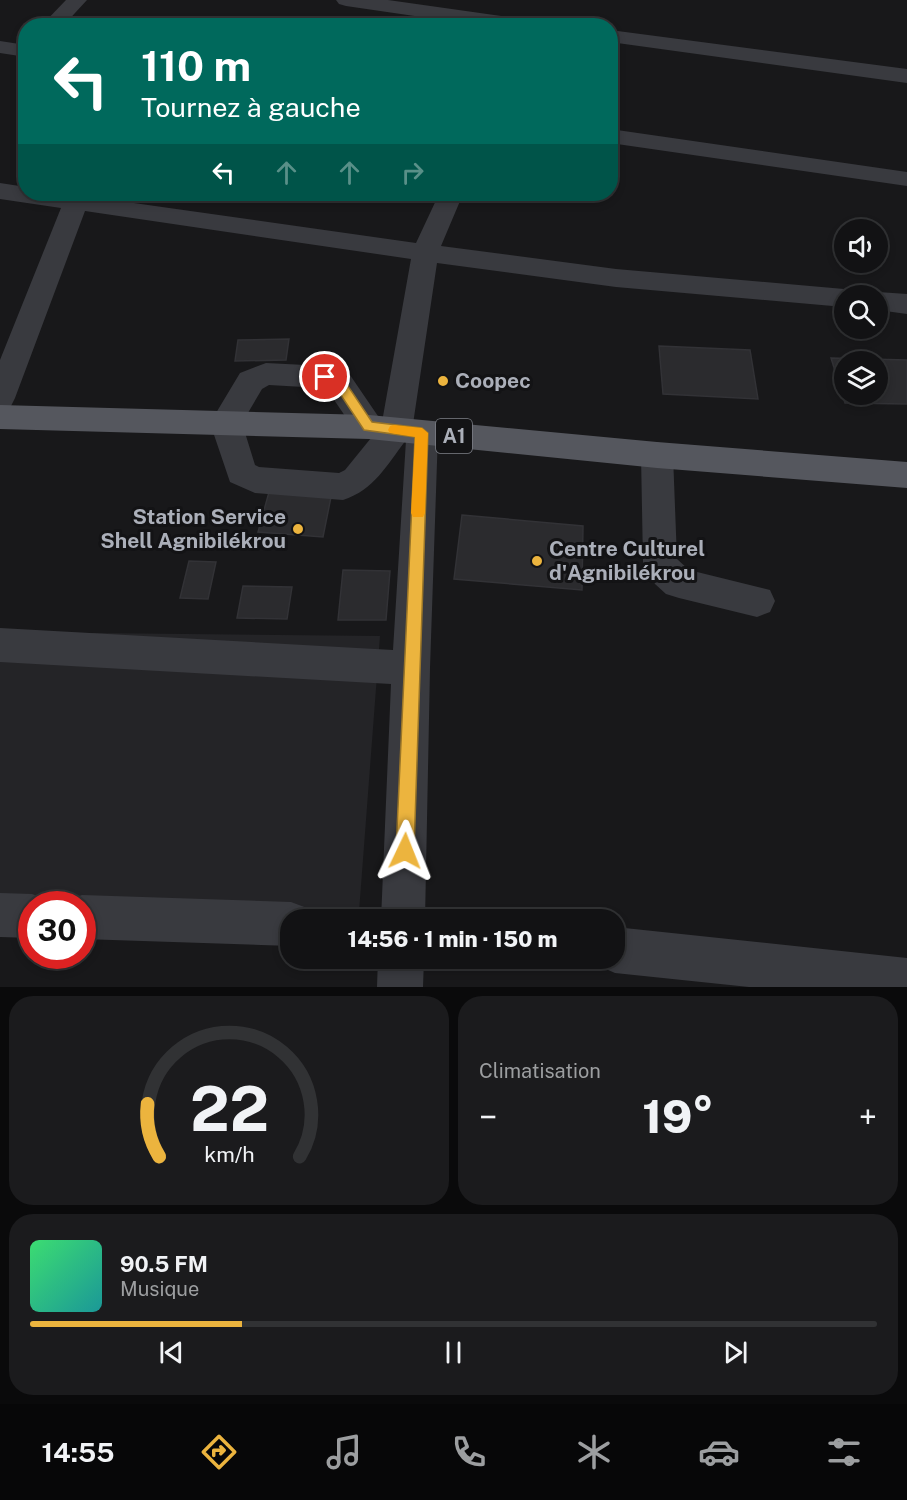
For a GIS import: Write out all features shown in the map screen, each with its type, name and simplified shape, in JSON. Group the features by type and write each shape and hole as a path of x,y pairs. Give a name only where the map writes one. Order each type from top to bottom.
{"main road":[{"name":"A1","path":"0,417 395,430 657,455 907,475"}],"street":[{"path":"59,18 77,0"},
{"path":"346,0 512,18"},
{"path":"618,37 907,76"},
{"path":"0,47 18,50"},
{"path":"618,137 907,179"},
{"path":"0,191 18,194"},
{"path":"69,201 425,253 616,278 834,297"},
{"path":"403,909 411,668 395,430 425,253 448,201"},
{"path":"0,398 76,202"},
{"path":"888,302 907,304"},
{"path":"266,374 325,377 339,383 395,430 357,479 343,487 255,480 248,477 241,473 226,423 251,381 266,374"},
{"path":"657,455 660,562 667,573 679,583 757,601"},
{"path":"0,645 411,668"},
{"path":"0,915 18,916"},
{"path":"96,917 280,924"},
{"path":"625,951 907,981"},
{"path":"400,987 401,969"}],"shaded area":[{"path":"0,632 380,636 359,909 280,909 280,911 96,909 96,891 18,891 18,906 0,908"}],"building":[{"path":"289,339 286,360 235,361 238,340"},
{"path":"659,346 750,350 758,399 663,394"},
{"path":"888,360 907,360 907,404 888,404"},
{"path":"269,492 331,497 323,537 258,532"},
{"path":"462,515 583,526 582,590 454,579"},
{"path":"189,561 216,562 208,599 180,598"},
{"path":"343,570 390,571 386,620 338,620"},
{"path":"243,586 292,587 287,619 237,618"}],"slow traffic":[{"path":"394,430 422,433 418,513"}],"place":[{"name":"Coopec","path":"443,381"},
{"name":"Station Service Shell Agnibilékrou","path":"298,529"},
{"name":"Centre Culturel d'Agnibilékrou","path":"537,561"}],"route":[{"path":"325,377 339,383 369,427 422,433 405,851"}]}
